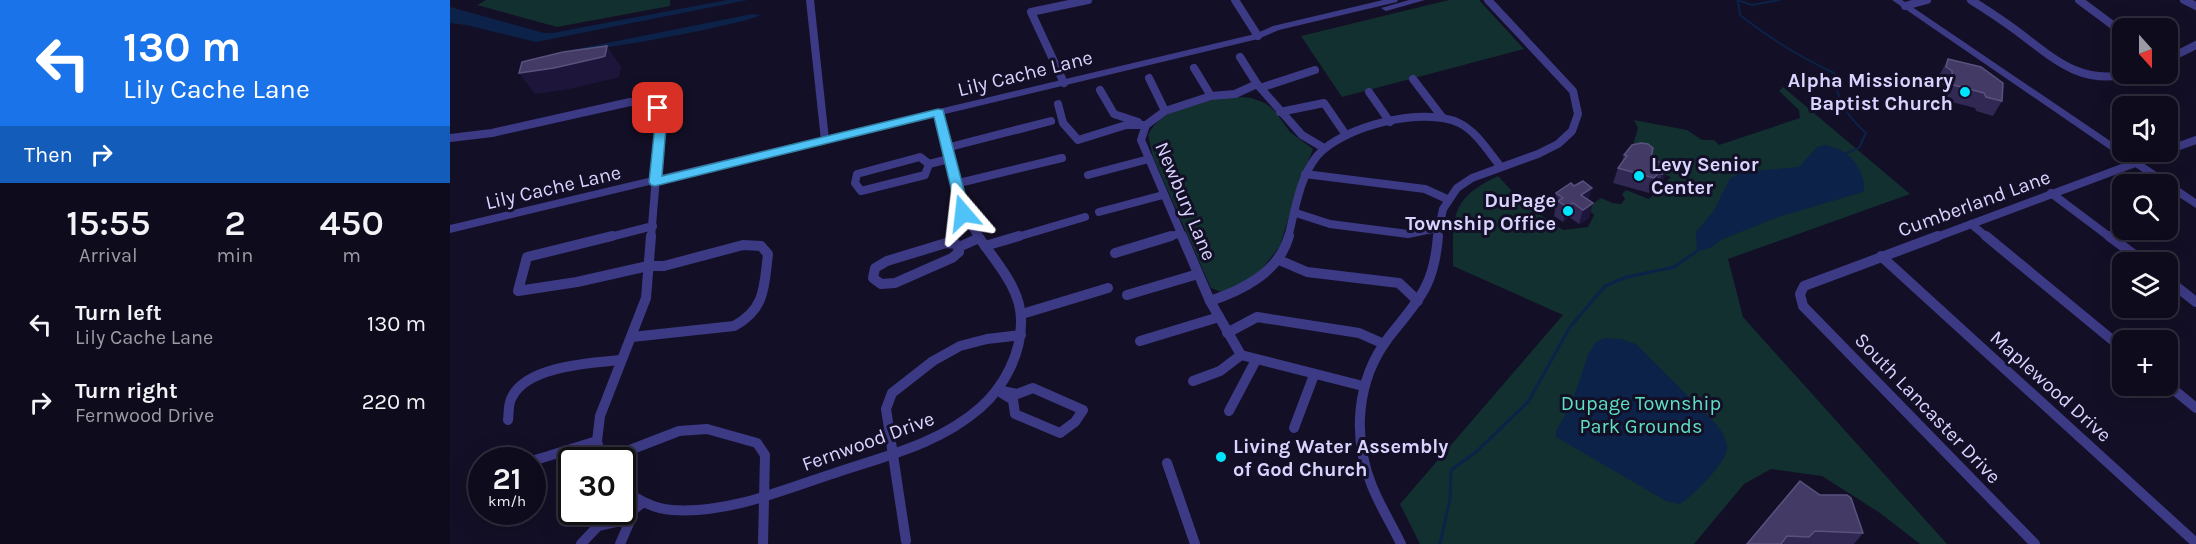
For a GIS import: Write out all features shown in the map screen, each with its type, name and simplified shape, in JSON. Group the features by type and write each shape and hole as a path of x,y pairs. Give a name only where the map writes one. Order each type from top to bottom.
{"street":[{"path":"810,0 825,140"},
{"path":"1064,83 1030,12 1088,0"},
{"path":"1235,0 1258,36"},
{"name":"Lily Cache Lane","path":"1258,36 1276,28 1394,0"},
{"name":"Lily Cache Lane","path":"450,230 1258,36 1280,34 1421,0"},
{"path":"1401,544 1372,487 1360,448 1359,416 1363,386 1384,344 1418,301 1431,278 1437,228 1447,199 1459,186 1478,174 1540,154 1561,143 1579,117 1573,91 1488,0"},
{"path":"1901,3 1927,0"},
{"path":"1971,0 2016,30 2061,65 2091,79 2112,77"},
{"path":"2079,0 2112,25"},
{"path":"2184,0 2196,6"},
{"path":"1901,3 2151,174"},
{"path":"2178,54 2196,45"},
{"path":"1240,57 1280,112 1302,136 1324,148"},
{"path":"1194,68 1211,96"},
{"name":"Newbury Lane","path":"1241,355 1210,301 1141,140 1146,125 1166,111 1211,96 1235,94 1315,70"},
{"path":"1149,78 1166,111"},
{"path":"1413,79 1445,115 1474,133 1500,166"},
{"path":"1100,90 1114,114 1146,125"},
{"path":"1369,92 1390,122"},
{"path":"450,138 492,133 630,102 649,103 658,108 661,115 646,298 633,337 621,360 600,416 597,441 599,447"},
{"path":"1280,112 1324,103 1346,135"},
{"path":"1058,104 1063,123 1078,140 1126,125 1146,125"},
{"name":"Fernwood Drive","path":"636,499 642,503 670,510 718,509 763,497 931,441 957,426 981,408 997,390 1015,357 1021,335 1022,314 1016,293 963,213 938,113"},
{"path":"1210,301 1236,293 1260,278 1279,260 1285,249 1296,213 1305,174 1324,148 1346,135 1390,122 1415,117 1445,115"},
{"path":"946,148 1051,121"},
{"name":"Cumberland Lane","path":"2178,147 2196,140"},
{"path":"920,157 929,164 925,175 861,191 855,183 857,174 920,157"},
{"path":"955,184 1062,158"},
{"path":"929,164 949,159"},
{"path":"1088,175 1149,159"},
{"name":"Cumberland Lane","path":"1800,294 1804,286 2135,163"},
{"path":"1305,174 1425,189 1447,199"},
{"path":"2178,192 2196,204"},
{"path":"2051,194 2130,252"},
{"path":"1099,212 1163,195"},
{"path":"1296,213 1330,224 1408,234 1437,228"},
{"path":"959,247 959,252 952,258 895,283 881,284 873,278 875,268 887,261 946,243 956,244 959,247 1085,217"},
{"path":"1971,224 2112,340"},
{"path":"633,337 734,326 749,319 759,306 768,254 761,246 743,245 664,266 648,266 577,282 518,291 527,257 652,226"},
{"path":"1115,252 1181,233"},
{"name":"Maplewood Drive","path":"1881,256 2196,543"},
{"path":"1279,260 1306,272 1399,283 1418,301"},
{"path":"1127,295 1198,274"},
{"path":"1022,314 1108,288"},
{"path":"2178,288 2196,302"},
{"name":"South Lancaster Drive","path":"1800,294 1803,306 2035,544"},
{"path":"1140,341 1219,317"},
{"path":"1227,333 1257,317 1359,333 1384,344"},
{"path":"906,542 886,409 892,393 933,361 960,346 987,339 1021,335"},
{"path":"1193,381 1220,371 1241,355 1363,386"},
{"path":"508,420 511,397 521,384 550,371 621,360"},
{"path":"1229,411 1256,360"},
{"path":"1294,428 1314,375"},
{"path":"1033,388 1083,410 1075,422 1060,433 1015,414 1012,400 997,390 1017,394 1033,388"},
{"path":"2178,393 2196,408"},
{"path":"636,447 679,431 706,429 757,443 765,455 763,544"},
{"path":"546,457 597,441"},
{"path":"1167,463 1195,544"},
{"path":"581,544 598,526 620,521 642,503"},
{"path":"620,544 625,539 626,523 642,503"}],"green space":[{"path":"486,0 670,0 670,6 557,27 477,5"},
{"path":"1449,0 1479,0 1524,49 1342,97 1301,36"},
{"name":"Dupage Township Park Grounds","path":"1783,87 1910,194 1728,259 1743,317 1947,544 1920,544 1880,513 1822,476 1771,469 1744,484 1694,544 1420,544 1400,504 1563,315 1453,266 1454,222 1462,202 1482,184 1498,176 1523,203 1563,230 1588,227 1594,215 1587,208 1601,198 1621,204 1625,199 1622,194 1626,190 1649,199 1671,177 1651,170 1656,160 1631,152 1638,128 1634,120 1687,130 1702,140 1714,140 1719,145 1800,118 1799,110 1779,91"},
{"path":"1230,96 1251,98 1265,103 1274,110 1290,132 1313,149 1296,193 1280,246 1259,273 1221,292 1211,288 1153,157 1148,135 1154,125 1172,112 1183,107"}],"water":[{"path":"727,0 748,0 536,42 450,23 450,7 544,33 552,33"},
{"path":"752,14 761,15 727,25 666,37 572,50"},
{"path":"1826,145 1841,150 1853,160 1864,182 1863,192 1778,217 1723,239 1710,248 1697,251 1696,232 1713,212 1730,178 1742,172 1799,167 1817,147"},
{"path":"1604,338 1621,339 1636,344 1722,432 1727,449 1721,463 1700,487 1680,504 1666,501 1556,437 1556,431 1571,405 1588,355 1596,342"}],"building":[{"path":"607,46 605,56 602,57 519,73 522,62 563,52"},
{"path":"1948,59 1981,67 2003,83 2002,101 1986,97 1984,93 1953,85 1952,71 1946,67"},
{"path":"1641,143 1653,148 1651,158 1668,166 1662,174 1659,173 1654,178 1618,168 1632,145"},
{"path":"1583,181 1592,188 1581,195 1593,203 1583,210 1573,203 1567,207 1558,201 1563,198 1556,193 1571,183 1574,186"},
{"path":"1800,481 1820,495 1847,495 1851,498 1863,533 1815,531 1809,537 1787,536 1781,544 1747,544"}],"waterway":[{"path":"1737,0 1752,5 1779,0"},
{"path":"1738,1 1740,15 1785,47 1834,73 1840,99 1853,120 1866,133 1859,148 1846,153"},
{"path":"1440,544 1450,499 1451,470 1476,452 1528,402 1570,327 1605,286 1627,277 1674,267 1697,251"}],"place":[{"name":"Alpha Missionary Baptist Church","path":"1965,92"},
{"name":"Levy Senior Center","path":"1639,176"},
{"name":"DuPage Township Office","path":"1568,211"},
{"name":"Living Water Assembly of God Church","path":"1221,457"}],"route":[{"path":"658,108 661,115 655,182 938,113 963,213"}]}
